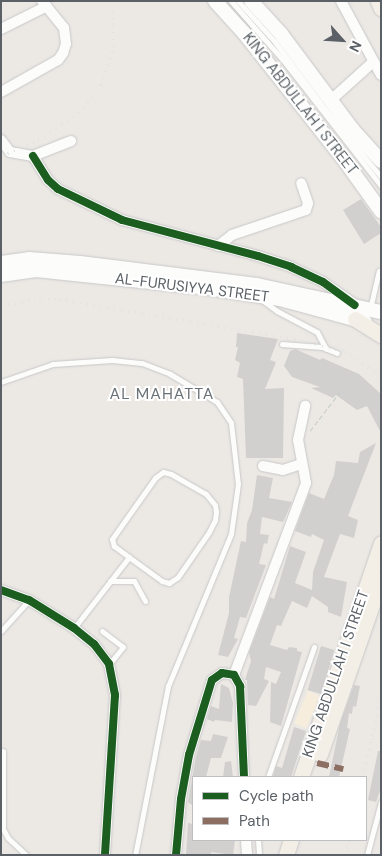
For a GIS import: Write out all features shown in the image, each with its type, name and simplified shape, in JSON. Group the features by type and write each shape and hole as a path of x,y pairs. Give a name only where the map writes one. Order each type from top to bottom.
{"main road":[{"name":"KING ABDULLAH I STREET","path":"215,1 244,33 342,157 381,211"},
{"name":"KING ABDULLAH I STREET","path":"251,1 281,34 352,129 381,161"},
{"path":"378,1 381,8"},
{"name":"AL-FURUSIYYA STREET","path":"1,262 29,259 90,264 257,285 355,312 381,327"},
{"name":"AL-FURUSIYYA STREET","path":"1,274 21,270 53,271 256,294 355,312 377,310"},
{"path":"355,312 381,335"},
{"name":"KING ABDULLAH I STREET","path":"301,776 381,543"},
{"name":"KING ABDULLAH I STREET","path":"312,776 381,579"},
{"path":"277,855 282,841"},
{"path":"286,855 291,841"}],"street":[{"path":"341,1 381,75"},
{"path":"1,29 45,4 64,28 66,44 58,60 1,92"},
{"path":"331,100 373,62"},
{"path":"1,140 10,152 33,156 71,140"},
{"path":"33,156 48,180 58,190 130,223 291,267 323,282 355,312"},
{"path":"218,246 232,235 306,210 308,203 301,183"},
{"path":"244,776 241,692 234,676 306,483 298,440 305,406"},
{"path":"263,466 283,470 302,464"},
{"path":"1,590 29,600 74,628 94,644 109,664 115,695 105,855"},
{"path":"176,855 184,776 200,716 212,680 222,673 234,676"},
{"path":"246,841 247,855"}],"lane":[{"path":"231,1 283,60 381,186"},
{"path":"238,1 281,50 330,116 381,177"},
{"path":"377,310 379,271"},
{"path":"256,294 277,311 317,332 326,348"},
{"path":"282,344 326,348 337,353"},
{"path":"1,382 54,364 112,360 142,362 170,374 217,402 230,423 238,484 231,534 168,686 135,855"},
{"path":"167,472 171,474 206,494 214,505 215,520 213,526 173,582 162,581 129,558 114,546 112,535 159,474 167,472"},
{"path":"74,628 129,558"},
{"path":"110,581 134,581 146,601"},
{"path":"1,630 29,600"},
{"path":"102,631 122,647 109,664"},
{"path":"268,776 314,647"},
{"path":"3,751 3,829 8,838 22,853"},
{"path":"367,855 381,802"},
{"path":"258,841 259,855"}],"path":[{"path":"310,430 340,392"}],"shaded area":[{"path":"308,691 320,696 306,728 294,723"}],"building":[{"path":"361,199 381,227 381,233 364,244 343,210"},
{"path":"237,333 278,339 270,360 276,362 265,389 284,388 283,458 246,458 243,379 237,377 240,363 235,360 238,347 236,347"},
{"path":"295,349 359,374 381,394 381,433 367,406 357,410 336,395 333,398 311,388 320,387 292,377 284,366 290,351"},
{"path":"376,443 348,516 358,520 354,538 340,534 324,577 347,582 341,617 328,612 328,607 312,596 307,608 292,601 281,626 277,625 270,645 287,650 289,647 297,648 297,651 302,652 281,726 270,722 271,682 276,684 281,672 266,667 264,679 269,681 256,706 248,705 247,680 245,680 251,661 249,653 270,597 274,599 290,546 306,552 295,583 312,590 313,572 324,540 312,534 311,537 295,531 309,493 324,499 334,475 336,461 358,463 360,452"},
{"path":"257,475 273,478 269,498 292,502 283,522 262,517 260,534 269,535 267,544 264,543 259,564 266,565 246,618 240,617 234,638 238,639 228,657 218,655 229,613 229,597 241,541 246,542 247,523 252,510"},
{"path":"321,646 334,650 321,694 308,690"},
{"path":"221,684 229,688 233,703 232,722 215,720 214,722 207,719 211,706 219,709"},
{"path":"354,685 360,686 356,707 353,706 352,714 349,713 347,728 350,729 339,776 329,776 340,724"},
{"path":"294,727 306,731 291,776 273,776 276,766 282,768"},
{"path":"213,734 228,737 221,758 211,758 206,776 193,776 201,740 211,741"},
{"path":"378,751 381,751 381,788 376,802 368,800"},
{"path":"231,761 233,776 223,776 225,762"},
{"path":"192,780 192,805 188,802"},
{"path":"188,823 192,824 192,841 235,841 233,855 211,852 211,855 186,855"}],"railway":[{"path":"1,156 38,140 78,113 101,85 113,47 112,6 110,1"},
{"path":"1,306 34,299 59,299 295,339 345,351 381,376"},
{"path":"363,776 381,695"},
{"path":"345,855 349,841"}],"marked path":[{"path":"317,763 343,769"}],"cycle path":[{"path":"33,156 48,180 58,189 122,220 258,256 291,267 323,282 355,305"},
{"path":"1,590 29,600 74,628 94,644 109,664 115,695 105,855"},
{"path":"176,855 181,799 189,755 212,680 222,673 234,675 240,686 244,776"}],"district":[{"name":"AL MAHATTA","path":"162,394"}]}
